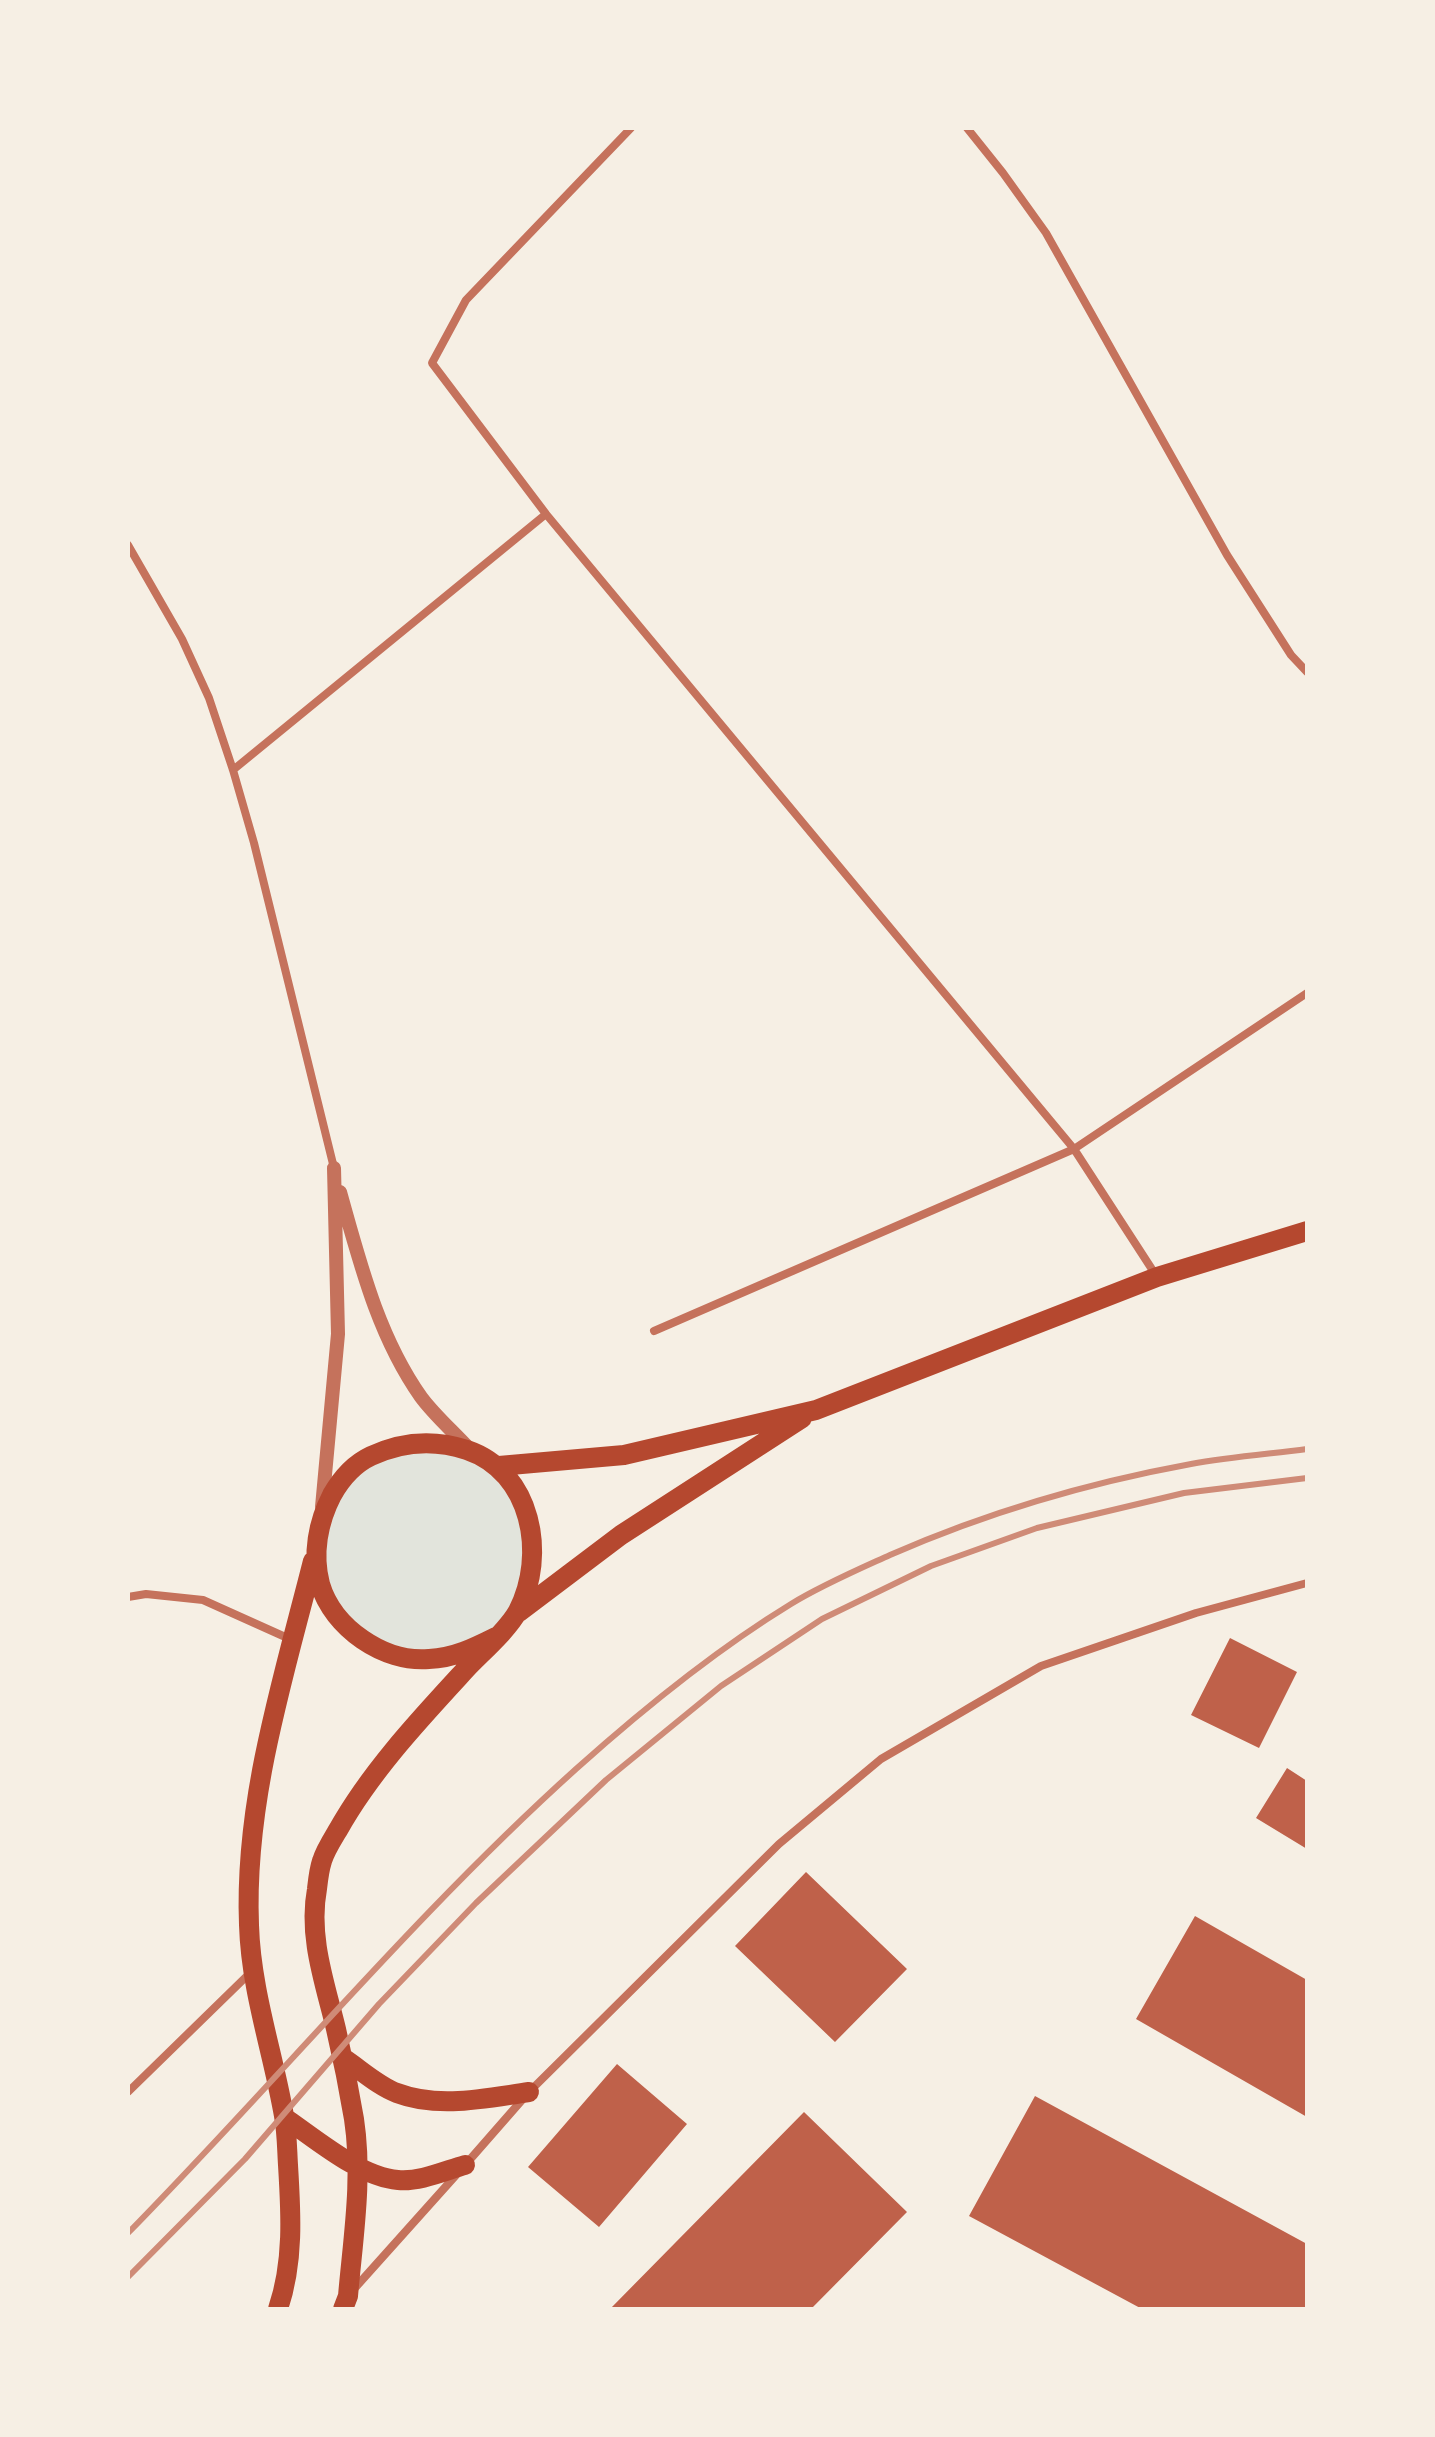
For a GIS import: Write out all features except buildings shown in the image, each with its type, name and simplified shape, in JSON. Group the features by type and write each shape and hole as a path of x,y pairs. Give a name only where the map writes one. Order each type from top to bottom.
{"main road":[{"path":"499,1466 624,1455 816,1410 1157,1277 1307,1231"},
{"path":"346,2302 358,2168 343,2058 315,1939 315,1896 322,1858 372,1779 429,1708 517,1614 621,1535 816,1410"},
{"path":"278,2309 289,2265 292,2223 285,2118 252,1971 248,1923 254,1826 275,1705 317,1545 321,1516 342,1478 368,1457 403,1444 440,1442 471,1451 499,1466 529,1517 533,1548 530,1580 517,1614"},
{"path":"317,1545 320,1584 336,1615 361,1639 392,1655 426,1660 461,1654 496,1637"},
{"path":"343,2058 395,2093 434,2102 529,2092"},
{"path":"285,2118 358,2168 398,2180 430,2176 465,2165"}],"street":[{"path":"631,128 466,300 432,363 546,514 1074,1149 1157,1277"},
{"path":"967,128 1046,233 1227,555 1291,655 1307,672"},
{"path":"233,770 546,514"},
{"path":"128,545 182,639 209,698 233,770 334,1168 362,1270 390,1345 422,1398 471,1451"},
{"path":"654,1331 1074,1149 1307,993"},
{"path":"321,1516 338,1334 334,1168"},
{"path":"346,2302 529,2092 779,1844 881,1759 1041,1666 1196,1613 1307,1583"},
{"path":"128,1597 146,1594 203,1600 293,1641"},
{"path":"128,2092 252,1971"}],"shaded area":[{"path":"403,1444 471,1451 529,1517 517,1614 461,1654 392,1655 336,1615 317,1545 342,1478"}],"railway":[{"path":"128,2233 404,1938 517,1824 653,1703 762,1622 852,1572 1000,1513 1075,1490 1152,1472 1220,1459 1307,1449"},
{"path":"128,2277 245,2159 379,2004 476,1903 606,1780 721,1686 822,1619 931,1566 1037,1528 1184,1493 1307,1478"}]}
